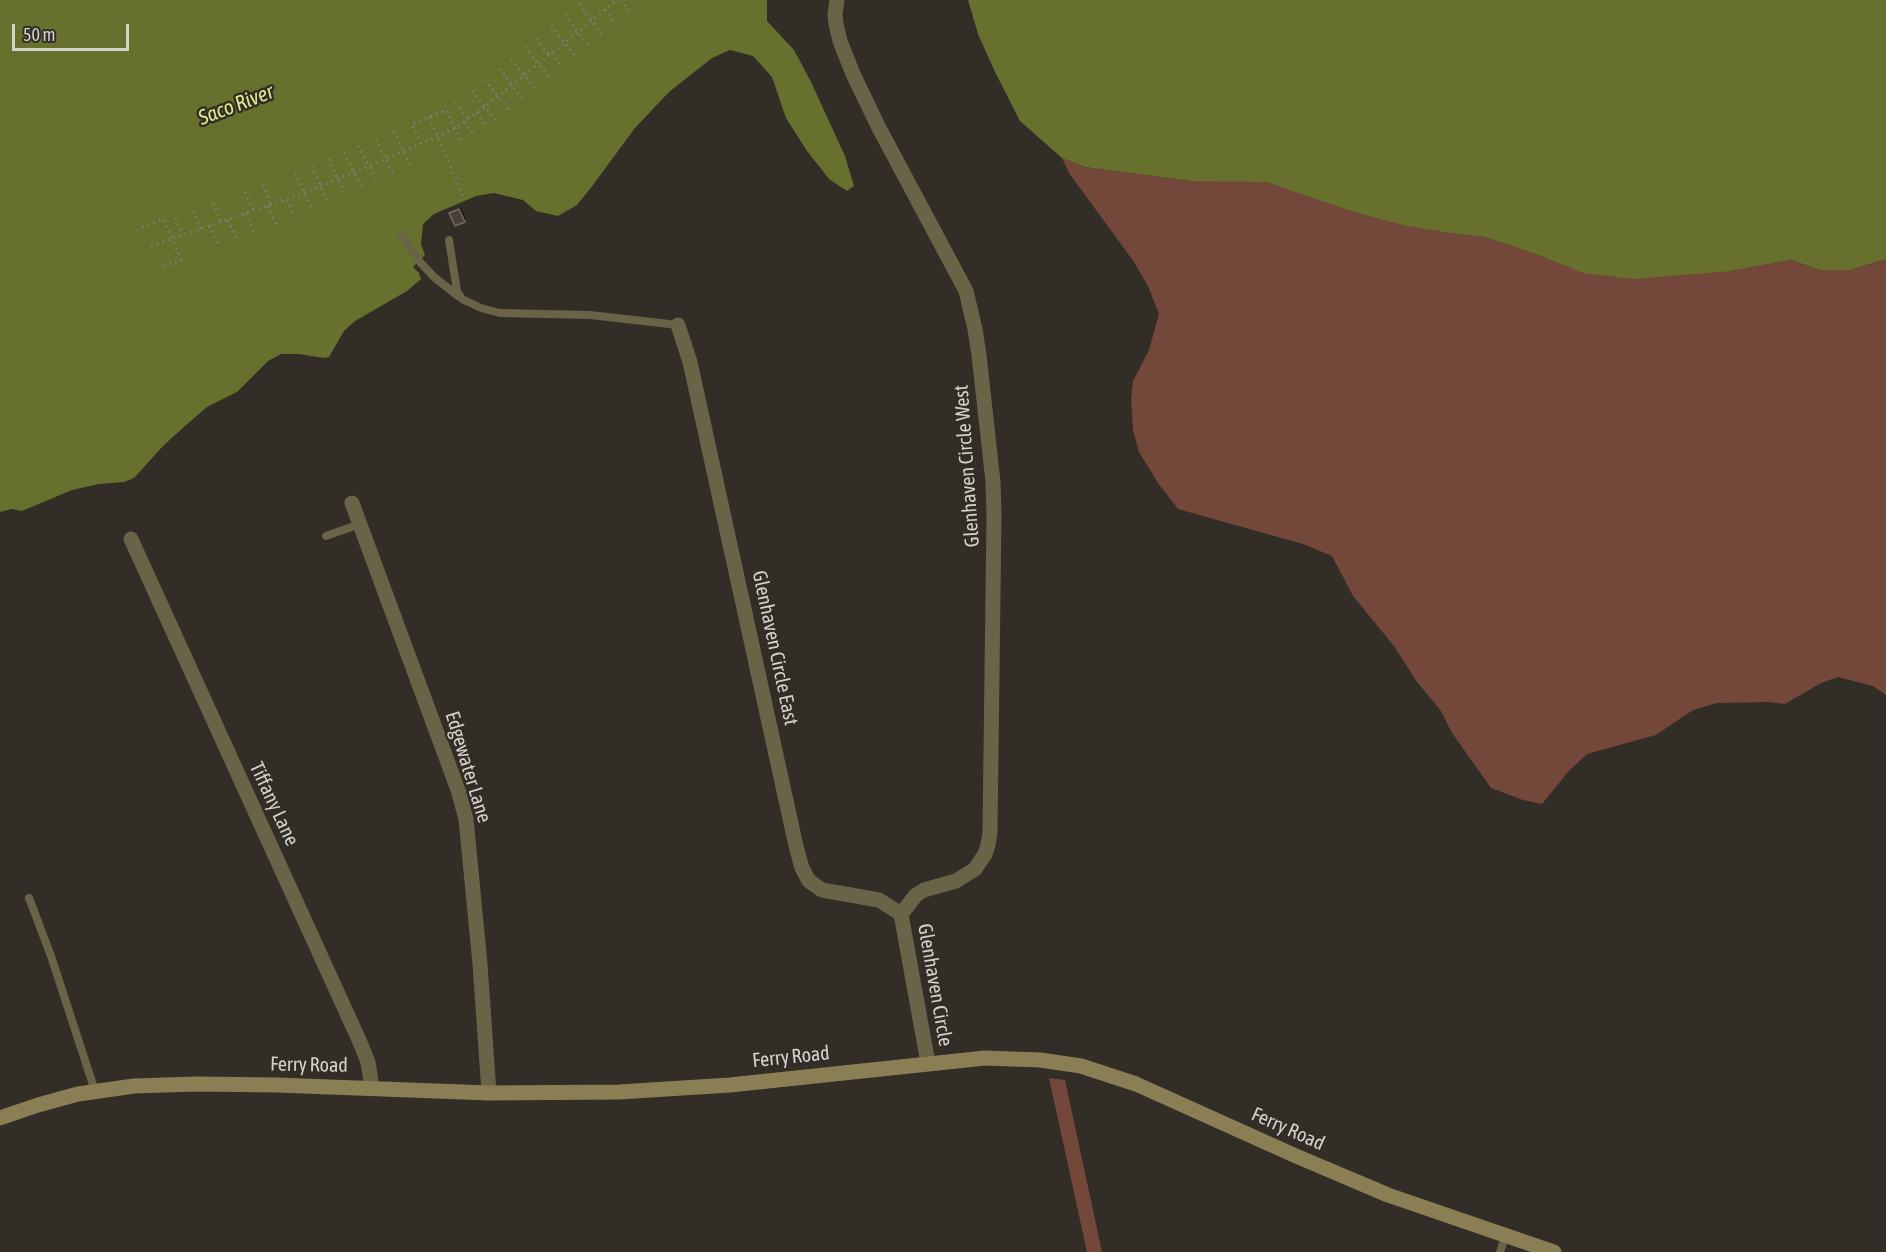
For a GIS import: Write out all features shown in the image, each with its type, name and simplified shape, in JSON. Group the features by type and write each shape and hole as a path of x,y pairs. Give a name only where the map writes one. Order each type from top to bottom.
{"main road":[{"name":"Ferry Road","path":"0,1118 59,1099 134,1086 196,1084 489,1093 671,1090 730,1086 928,1063 985,1058 1021,1059 1081,1066 1136,1084 1388,1195 1554,1252"}],"street":[{"name":"Glenhaven Circle West","path":"837,0 836,24 853,74 878,126 966,291 977,338 993,482 990,832 988,845 981,862 975,869 956,881 924,890 916,895 902,914"},
{"name":"Glenhaven Circle East","path":"678,325 690,362 802,868 809,880 822,890 879,900 902,914"},
{"name":"Edgewater Lane","path":"352,503 458,790 466,819 480,964 489,1093"},
{"name":"Tiffany Lane","path":"131,539 362,1047 371,1071 372,1088"},
{"name":"Glenhaven Circle","path":"902,914 928,1063"}],"lane":[{"path":"401,235 418,261 434,277 462,299 481,308 500,312 590,315 678,325"},
{"path":"449,240 457,291 462,299"},
{"path":"326,536 360,524"},
{"path":"29,898 51,956 95,1091"},
{"path":"1500,1252 1506,1235"}],"path":[{"path":"151,246 304,193 437,137 477,113 619,0 631,13"},
{"path":"579,4 603,36"},
{"path":"605,10 616,25"},
{"path":"566,15 589,47"},
{"path":"551,26 576,57"},
{"path":"536,39 563,68"},
{"path":"525,47 550,78"},
{"path":"511,59 536,90"},
{"path":"499,69 523,100"},
{"path":"485,80 510,111"},
{"path":"472,90 497,121"},
{"path":"455,103 475,136"},
{"path":"421,144 412,124 446,110 461,145"},
{"path":"477,113 488,127"},
{"path":"429,117 464,198"},
{"path":"394,132 411,167"},
{"path":"376,139 394,175"},
{"path":"358,146 378,182"},
{"path":"344,153 363,189"},
{"path":"328,159 346,196"},
{"path":"312,166 328,204"},
{"path":"295,173 313,210"},
{"path":"263,185 276,224"},
{"path":"245,192 254,210"},
{"path":"287,199 295,217"},
{"path":"213,203 221,222"},
{"path":"193,211 201,229"},
{"path":"246,213 254,233"},
{"path":"176,218 183,235"},
{"path":"142,227 163,219 172,238 181,260 161,268"},
{"path":"228,219 237,239"},
{"path":"210,225 219,246"}],"shaded area":[{"path":"1062,158 1085,167 1191,181 1267,181 1350,211 1457,234 1485,237 1544,257 1731,271 1791,260 1820,270 1850,270 1886,259 1886,695 1873,686 1838,677 1821,683 1785,704 1717,703 1693,710 1656,735 1587,754 1568,772 1542,804 1523,800 1491,788 1452,733 1441,711 1417,682 1394,646 1353,596 1332,556 1303,544 1178,509 1158,483 1139,452 1133,430 1131,399 1133,381 1149,350 1159,314 1148,286 1134,262 1069,173"},
{"path":"1049,1078 1065,1080 1102,1252 1087,1252"}],"water":[{"name":"Saco River","path":"0,0 767,0 767,21 794,50 811,82 845,156 854,186 847,191 829,179 807,151 786,118 772,77 753,56 730,50 712,58 669,92 635,128 577,205 558,216 536,211 523,200 494,193 476,196 434,214 423,224 421,244 425,255 413,267 421,279 407,291 355,321 344,331 329,357 281,354 268,361 237,392 207,407 185,426 134,478 124,482 99,484 72,490 22,511 12,509 0,512"},
{"path":"968,0 1886,0 1886,259 1850,270 1820,270 1791,260 1731,271 1634,279 1583,273 1485,237 1403,225 1350,211 1267,182 1191,181 1085,167 1062,158 1020,121 978,34"}],"building":[{"path":"459,209 465,222 455,226 449,213"}]}
